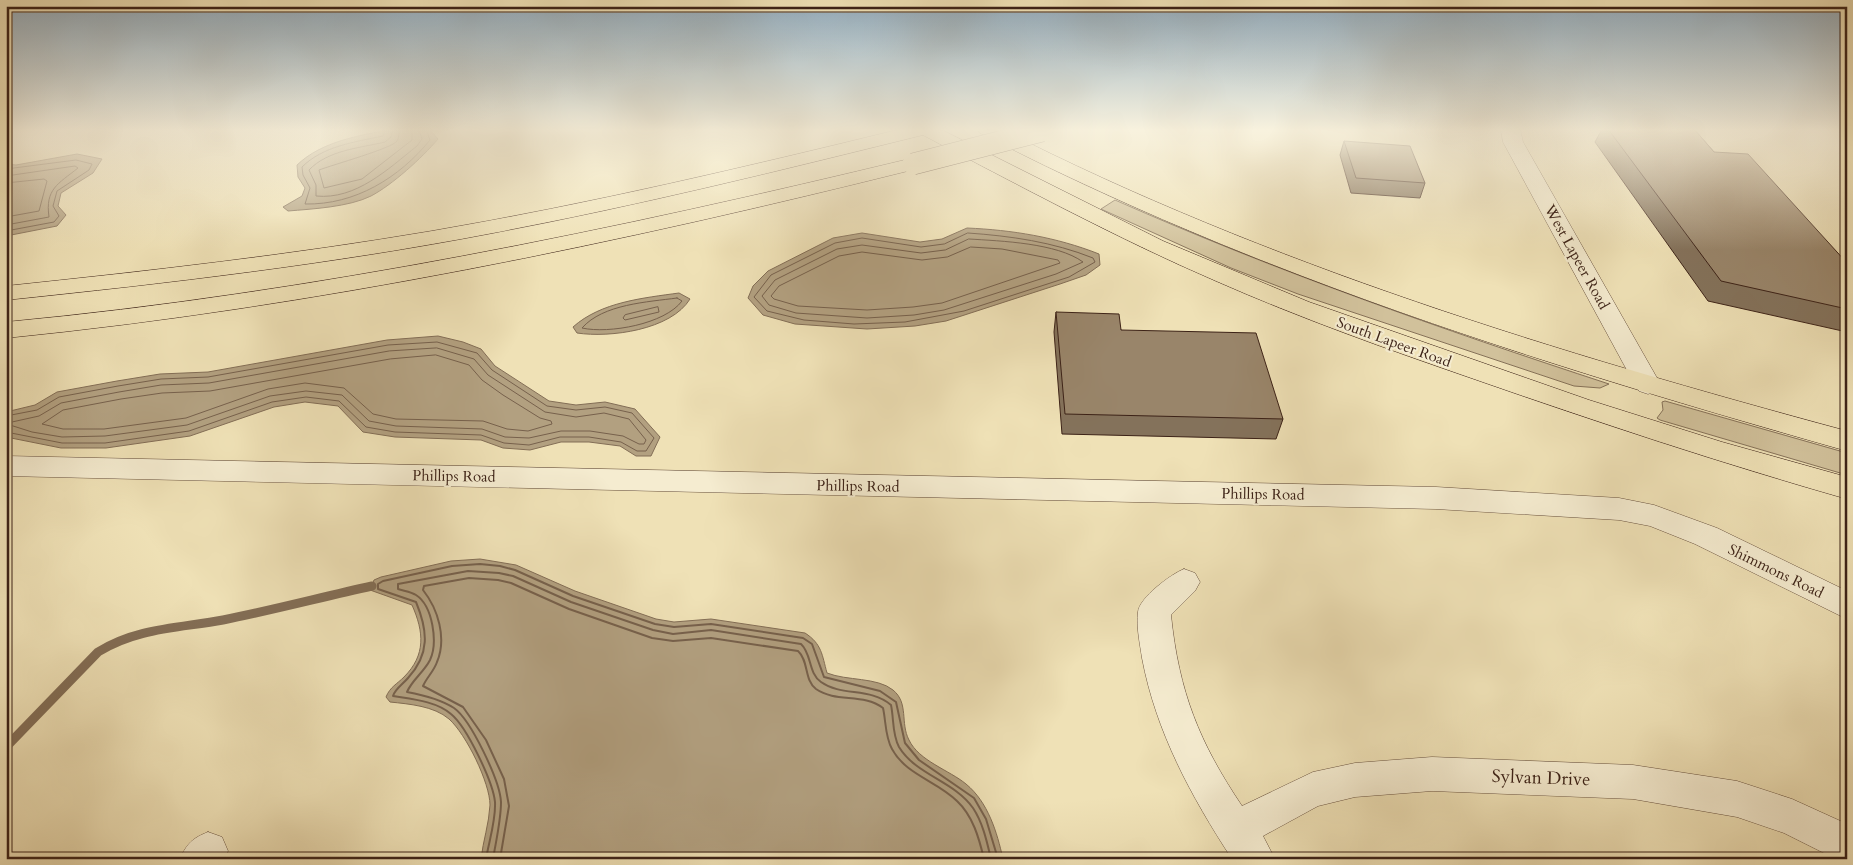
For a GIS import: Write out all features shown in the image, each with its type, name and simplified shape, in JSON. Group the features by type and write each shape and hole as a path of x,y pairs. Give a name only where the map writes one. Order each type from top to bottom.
{"main road":[{"path":"6,294 192,273 429,238 678,189 759,169"},
{"path":"6,330 158,312 472,262 789,195 892,169"},
{"name":"South Lapeer Road","path":"1004,169 1093,216 1241,283 1391,342 1605,415 1847,488"},
{"path":"1066,169 1253,249 1399,304 1648,385 1847,441"},
{"path":"1605,415 1626,416 1640,413 1650,407 1648,385"}],"street":[{"name":"West Lapeer Road","path":"1528,169 1648,385"},
{"name":"Phillips Road","path":"6,466 1436,498 1619,509 1654,516 1706,536"},
{"name":"Shimmons Road","path":"1706,536 1847,606"},
{"path":"1184,582 1154,611 1156,644 1168,701 1184,743 1246,845"},
{"name":"Sylvan Drive","path":"1246,845 1269,811 1313,790 1355,780 1432,774 1633,782 1737,799 1792,816 1847,844"}],"shaded area":[{"path":"1115,200 1236,251 1359,298 1609,384 1600,388 1574,386 1298,294 1231,268 1101,209"},
{"path":"1665,401 1847,453 1847,475 1660,420 1657,418 1663,410 1662,402"}],"water":[{"path":"6,169 95,169 93,173 61,193 58,206 66,215 57,226 6,236"},
{"path":"297,169 407,169 388,185 362,200 330,207 288,211 283,207 302,196 305,188 298,177"},
{"path":"967,228 1017,233 1067,243 1099,254 1100,265 1086,275 1060,284 946,321 915,326 867,329 795,324 763,315 748,298 753,286 768,271 833,238 862,233 920,242 942,239"},
{"path":"679,293 690,299 681,310 655,325 639,330 606,334 577,333 573,327 596,312 623,302"},
{"path":"438,336 481,349 495,366 549,401 576,405 605,402 635,409 660,437 651,456 636,456 620,446 589,442 561,442 530,450 503,448 481,440 395,437 363,432 338,406 305,402 274,407 190,436 106,448 61,448 6,437 6,412 35,405 57,392 160,374 208,372 387,340"},
{"path":"480,559 516,565 575,591 656,619 674,622 711,619 805,633 818,646 827,673 879,683 893,690 898,695 903,707 906,734 909,740 920,754 974,791 990,818 998,838 1003,859 481,859 490,805 482,772 463,736 449,719 429,708 390,702 386,697 392,688 411,669 416,660 421,643 421,634 412,605 370,590 374,580 381,577 451,561"}],"building":[{"path":"1353,169 1419,169 1425,183 1356,178"},
{"path":"1638,169 1762,169 1847,263 1847,309 1721,281"},
{"path":"1056,312 1119,314 1121,330 1256,333 1283,419 1065,414"}],"waterway":[{"path":"6,747 98,652 112,644 143,633 223,620 372,586"}]}
